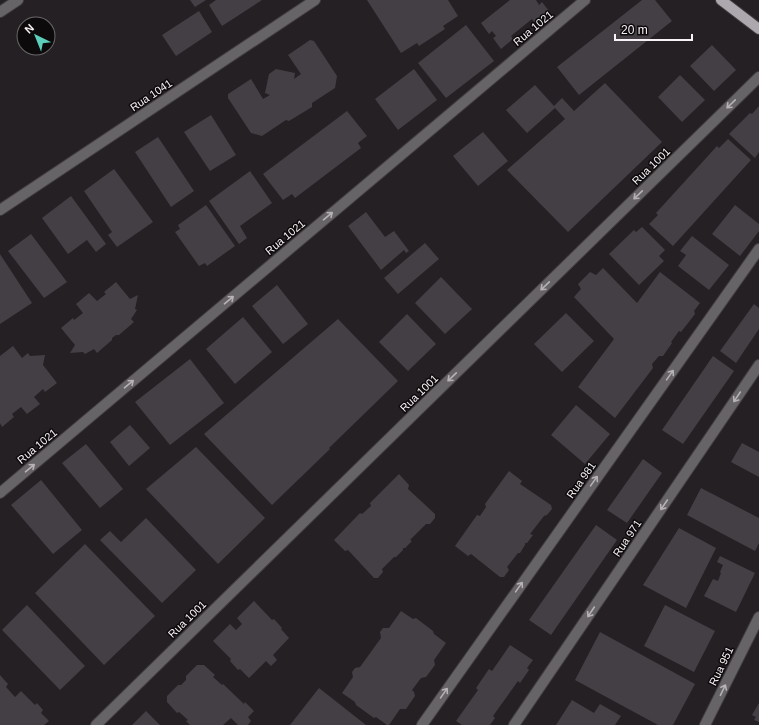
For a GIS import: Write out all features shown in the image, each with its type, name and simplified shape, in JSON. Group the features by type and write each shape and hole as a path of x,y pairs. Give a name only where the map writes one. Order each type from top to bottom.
{"main road":[{"path":"721,0 759,29"}],"street":[{"path":"0,12 18,0"},
{"name":"Rua 1041","path":"0,210 315,0"},
{"name":"Rua 1021","path":"0,493 585,0"},
{"name":"Rua 1001","path":"96,725 759,77"},
{"name":"Rua 981","path":"422,725 759,249"},
{"name":"Rua 971","path":"514,725 759,365"},
{"name":"Rua 951","path":"705,725 755,634 759,617"}],"building":[{"path":"190,0 206,0 195,7"},
{"path":"216,0 262,0 222,26 209,5"},
{"path":"367,0 448,0 458,16 443,26 445,29 419,46 417,43 401,53"},
{"path":"510,0 536,0 539,5 542,2 549,11 534,22 532,19 511,36 513,39 501,49 493,38 496,36 492,31 489,34 481,23"},
{"path":"642,0 655,0 672,21 579,95 557,67"},
{"path":"199,11 212,32 176,56 162,35"},
{"path":"466,25 494,61 446,98 418,63"},
{"path":"310,40 314,41 337,76 335,88 312,103 312,107 289,121 286,120 262,136 251,133 228,98 228,94 251,79 263,99 270,95 265,93 269,74 276,69 295,73 294,79 301,74 288,55"},
{"path":"712,45 736,70 714,91 690,66"},
{"path":"414,69 437,100 398,130 375,99"},
{"path":"680,75 705,100 682,122 658,97"},
{"path":"605,83 662,142 568,232 507,170 565,119 555,108 527,133 506,110 535,85 554,106 562,98 574,111"},
{"path":"759,106 759,152 755,158 729,134"},
{"path":"347,111 367,136 358,143 361,148 295,198 292,194 283,200 263,174"},
{"path":"211,115 236,155 210,171 184,132"},
{"path":"483,132 508,161 478,186 453,156"},
{"path":"158,137 194,191 171,207 135,152"},
{"path":"728,139 751,160 673,246 649,224 658,215 656,213 717,146 719,148"},
{"path":"114,169 153,222 117,247 108,235 112,232 84,191"},
{"path":"250,171 272,203 240,226 247,238 239,244 209,201"},
{"path":"71,196 106,244 96,252 87,240 68,254 42,218"},
{"path":"206,205 235,246 207,266 205,263 199,266 175,232 180,229 178,225"},
{"path":"735,205 759,224 759,231 740,256 712,234"},
{"path":"366,212 385,237 394,231 409,251 406,253 404,250 381,270 348,226"},
{"path":"642,227 665,250 659,256 664,261 639,285 609,254 634,230 636,232"},
{"path":"31,234 67,282 44,298 8,251"},
{"path":"692,236 729,265 709,290 678,266 686,255 680,251"},
{"path":"425,243 439,259 398,294 384,278"},
{"path":"0,254 32,303 0,324"},
{"path":"603,268 637,303 660,272 700,303 694,311 695,314 681,332 679,331 663,356 659,356 652,364 653,368 615,418 578,387 614,339 574,297 581,289 578,284 590,272 596,275"},
{"path":"441,277 472,309 445,334 415,303"},
{"path":"116,282 130,299 138,295 135,309 137,310 131,319 134,322 119,335 112,338 112,340 97,353 94,349 85,354 83,352 70,353 75,345 61,328 73,318 74,320 83,313 76,304 89,293 97,301 106,294 104,292"},
{"path":"277,285 308,324 283,344 252,306"},
{"path":"754,304 759,308 759,329 736,363 720,351"},
{"path":"566,313 594,341 562,372 534,344"},
{"path":"407,314 436,344 408,371 379,342"},
{"path":"243,317 272,352 235,384 206,349"},
{"path":"338,319 398,381 272,505 204,434"},
{"path":"13,346 22,358 28,353 30,356 45,355 43,365 57,383 45,392 43,389 34,397 40,404 27,414 21,407 12,414 14,417 2,427 0,423 0,356"},
{"path":"713,356 734,371 683,444 662,430"},
{"path":"190,359 224,403 170,445 135,402"},
{"path":"576,405 610,434 585,464 551,435"},
{"path":"130,425 150,448 129,466 110,442"},
{"path":"742,443 759,452 759,477 731,462"},
{"path":"86,444 123,489 100,508 62,463"},
{"path":"196,447 265,518 218,564 146,489"},
{"path":"643,459 662,473 627,523 607,510"},
{"path":"509,471 522,481 520,484 551,505 552,509 547,515 544,516 530,534 533,535 527,543 525,543 520,553 518,553 507,567 509,570 504,577 500,577 471,554 468,556 455,546 477,515 480,516 486,507 485,504"},
{"path":"399,474 409,485 408,489 435,514 435,518 430,524 426,524 410,540 412,541 382,569 383,572 378,578 374,578 348,550 345,551 334,540 360,513 362,514 371,506 370,503"},
{"path":"41,480 82,530 53,554 11,505"},
{"path":"701,488 759,518 759,543 755,551 687,515"},
{"path":"146,518 196,570 162,603 100,540 110,531 121,542"},
{"path":"596,525 617,540 551,635 529,620"},
{"path":"679,528 716,548 686,608 643,585"},
{"path":"85,544 155,616 104,665 35,593"},
{"path":"720,556 755,573 736,612 704,596 713,579 718,581 723,565 717,562"},
{"path":"254,601 272,620 274,619 289,638 273,655 277,660 271,666 266,661 249,678 240,669 238,670 230,661 231,659 213,641 230,624 236,630 242,624 237,618"},
{"path":"27,605 85,666 60,690 2,630"},
{"path":"665,605 715,631 694,672 644,646"},
{"path":"401,611 413,619 416,618 446,643 434,660 435,665 426,677 421,678 412,690 415,696 406,709 400,709 389,725 387,725 376,717 374,718 342,693 353,677 352,672 355,668 360,667 381,638 380,632 383,628 389,628"},
{"path":"600,632 695,684 673,725 658,725 575,680"},
{"path":"510,645 533,660 527,668 529,670 520,683 518,681 493,716 495,718 490,725 462,725 456,721 478,690 476,688 489,669 492,671"},
{"path":"197,665 204,665 215,675 213,677 254,711 248,717 251,721 248,725 238,725 231,718 223,725 190,725 186,721 188,720 179,712 177,713 167,702 167,696 178,685 181,685 186,680 186,676"},
{"path":"0,675 8,684 6,687 15,697 21,691 35,705 37,703 43,710 41,713 49,721 44,725 0,725"},
{"path":"319,688 366,725 290,725"},
{"path":"572,700 594,713 600,704 621,716 615,725 556,725"},
{"path":"759,703 759,722 754,720 756,717 752,715"},
{"path":"146,711 160,725 132,725"}]}
